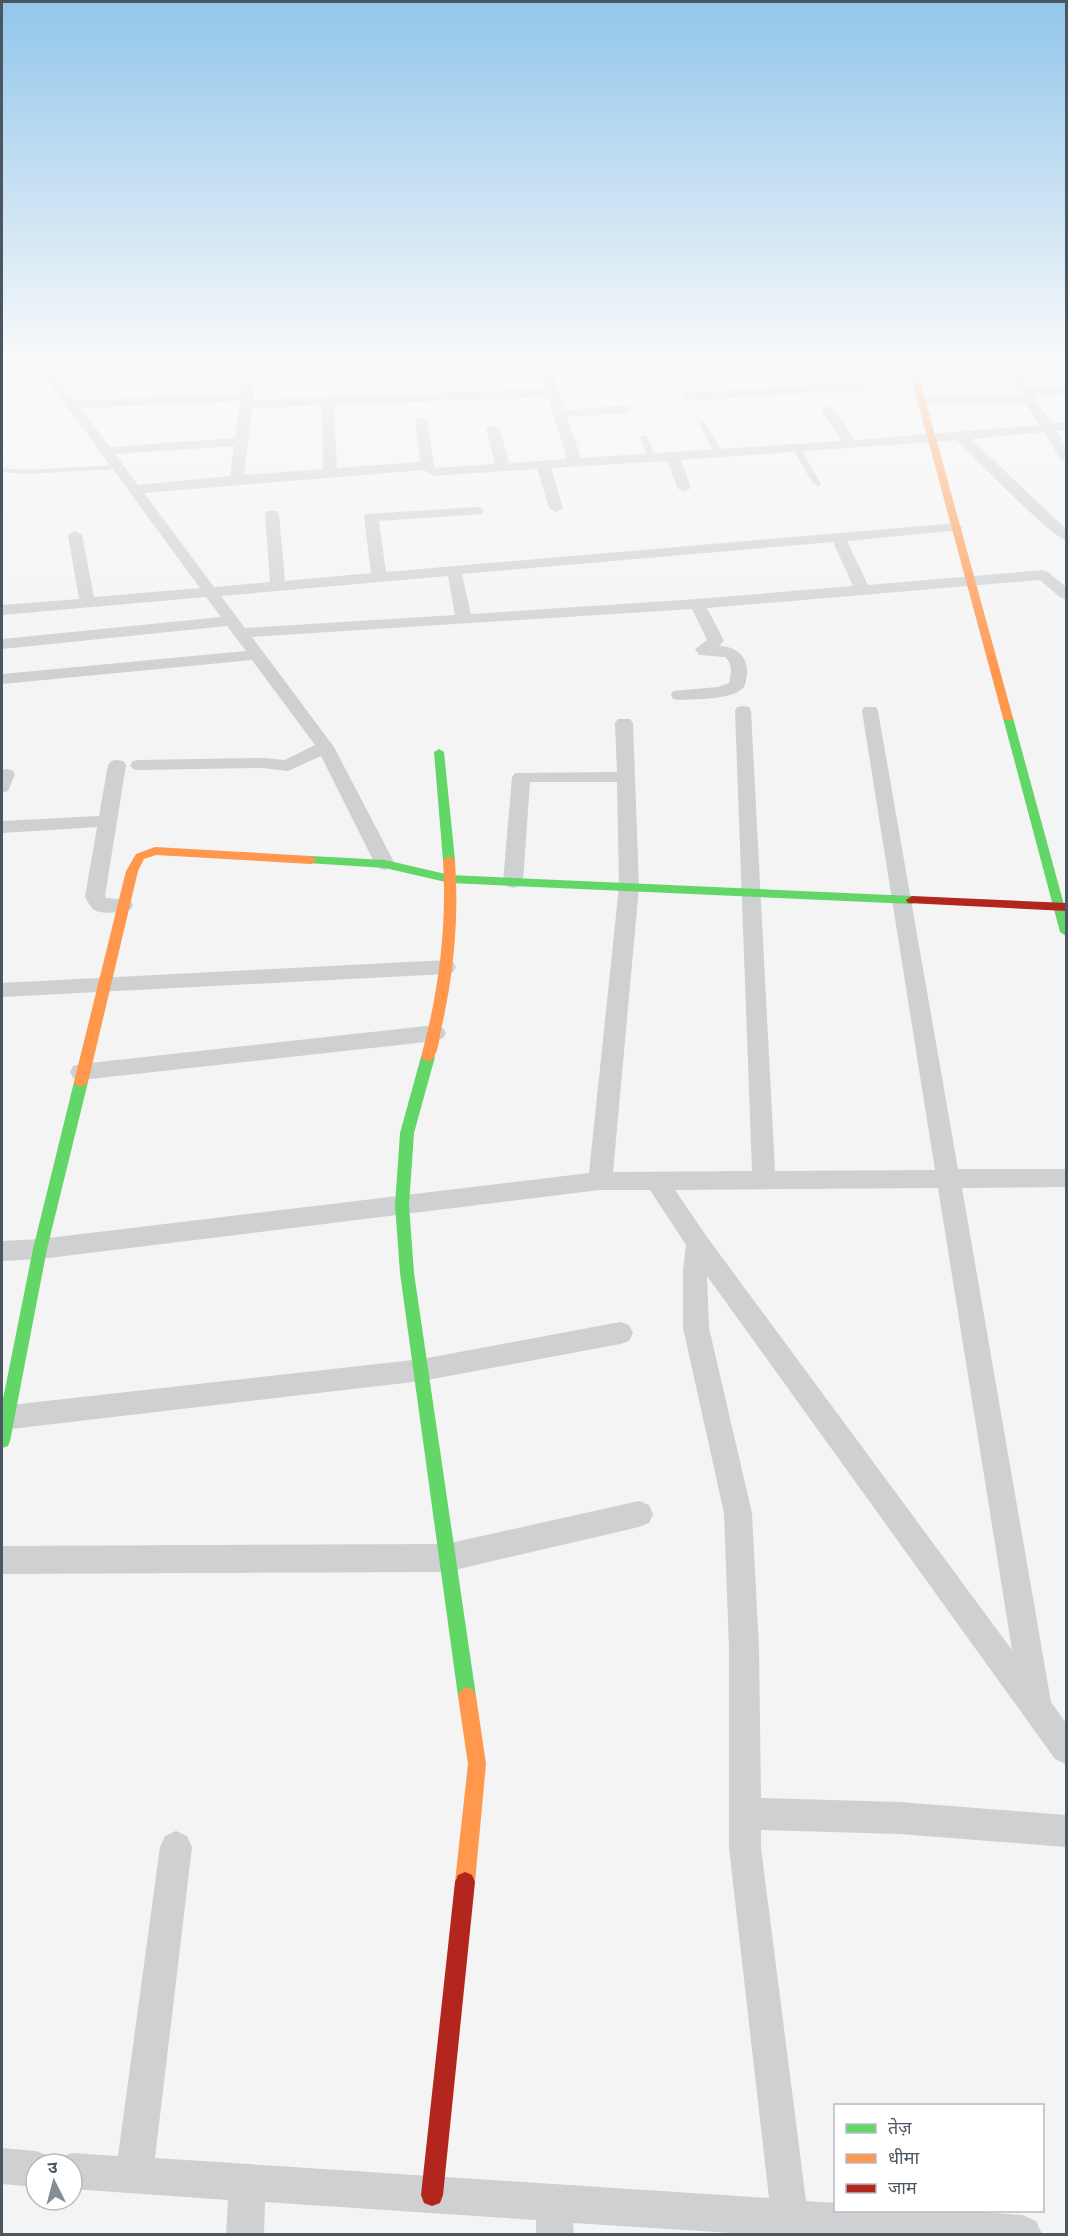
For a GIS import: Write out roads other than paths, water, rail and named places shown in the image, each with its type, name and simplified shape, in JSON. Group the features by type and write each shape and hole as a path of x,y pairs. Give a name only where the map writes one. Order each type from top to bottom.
{"street":[{"path":"237,480 239,466"},
{"path":"330,466 330,472"},
{"path":"134,490 330,472 421,466"},
{"path":"427,466 433,472 516,466"},
{"path":"543,466 556,508"},
{"path":"677,466 684,488"},
{"path":"939,466 1063,907 1066,932"},
{"path":"991,466 1066,536"},
{"path":"117,467 325,747 385,864"},
{"path":"368,500 379,577"},
{"path":"371,517 477,511"},
{"path":"272,514 278,586"},
{"path":"2,610 956,527"},
{"path":"75,535 87,602"},
{"path":"838,537 863,591"},
{"path":"454,570 464,618"},
{"path":"2,644 236,627 464,618 697,604 1042,575 1066,595"},
{"path":"679,695 720,692 736,686 741,672 736,659 726,651 705,652 703,649 716,641 697,604"},
{"path":"2,679 256,655"},
{"path":"743,711 764,1180"},
{"path":"870,711 1037,1708"},
{"path":"600,1181 629,887 624,723"},
{"path":"139,765 263,763 288,766 325,747"},
{"path":"432,2196 477,1764 407,1273 402,1205 407,1133 435,1033 451,939 452,893 439,752"},
{"path":"117,765 95,897 101,905 123,905"},
{"path":"513,882 521,777 625,777"},
{"path":"2,827 107,821"},
{"path":"620,1333 422,1370 4,1425 40,1249 81,1072 106,985 123,905 136,860 144,854 155,851 385,864 450,879 1063,907"},
{"path":"2,990 446,967"},
{"path":"81,1072 435,1033"},
{"path":"2,1251 40,1249 600,1181 1066,1178"},
{"path":"657,1181 698,1244 1066,1748"},
{"path":"698,1244 695,1270 696,1328 738,1513 744,1648 745,1848 790,2218"},
{"path":"2,1560 446,1558 639,1514"},
{"path":"745,1814 899,1818 1066,1831"},
{"path":"134,2175 176,1847"},
{"path":"2,2166 24,2168"},
{"path":"84,2172 432,2196 554,2219 790,2218 876,2230 1023,2235"},
{"path":"245,2235 247,2183"}],"lane":[{"path":"807,466 817,484"},
{"path":"2,470 23,472 117,467"}]}
